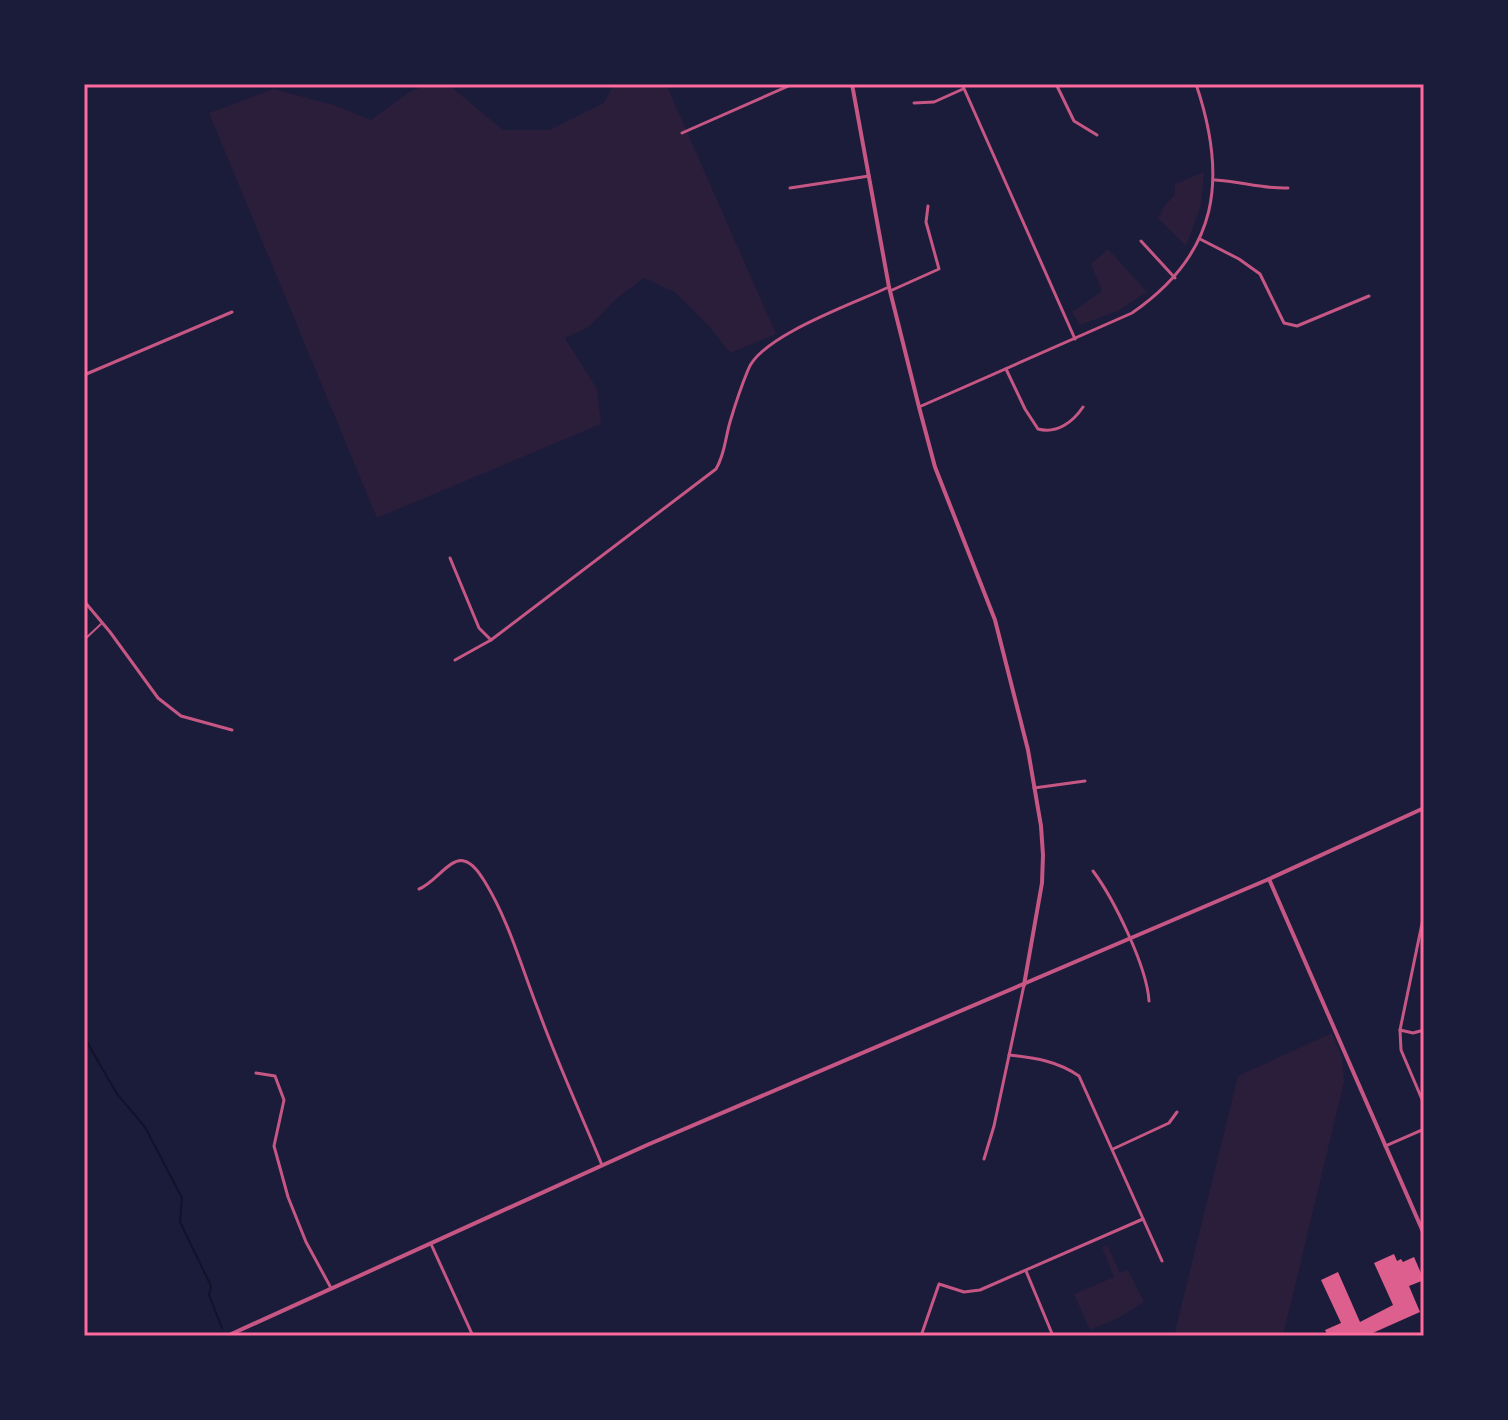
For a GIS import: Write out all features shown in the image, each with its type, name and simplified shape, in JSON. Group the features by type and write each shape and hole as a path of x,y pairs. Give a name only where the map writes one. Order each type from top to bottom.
{"street":[{"path":"682,133 793,84"},
{"path":"852,84 889,289 919,407 935,467 995,620 1013,683 1041,826 1042,869 1024,985 984,1159"},
{"path":"1056,84 1074,121 1097,135"},
{"path":"919,407 1132,313 1175,278 1200,239 1215,180 1207,115 1196,84"},
{"path":"914,103 934,102 963,86 1075,339"},
{"path":"790,188 869,176"},
{"path":"1215,180 1243,182 1264,189 1288,188"},
{"path":"455,660 491,640 716,469 749,366 762,349 798,329 939,269 926,222 928,206"},
{"path":"1200,239 1260,274 1284,323 1297,326 1369,296"},
{"path":"1141,241 1175,278"},
{"path":"84,375 232,312"},
{"path":"1006,369 1038,429 1049,431 1074,420 1083,407"},
{"path":"450,558 479,628 491,640"},
{"path":"84,601 158,698 181,716 232,730"},
{"path":"1034,788 1085,781"},
{"path":"227,1336 602,1165 1269,879 1424,808"},
{"path":"419,889 430,885 457,861 473,866 486,883 602,1165"},
{"path":"1093,871 1106,888 1148,984 1149,1001"},
{"path":"1269,879 1424,1234"},
{"path":"1424,914 1400,1030 1401,1050 1424,1104"},
{"path":"1400,1030 1413,1033 1424,1030"},
{"path":"1009,1055 1062,1064 1079,1076 1162,1261"},
{"path":"256,1073 275,1076 278,1081 284,1100 274,1146 288,1197 306,1242 331,1288"},
{"path":"1113,1149 1169,1123 1177,1112"},
{"path":"1385,1146 1424,1129"},
{"path":"921,1336 939,1284 964,1292 980,1290 1143,1219"},
{"path":"431,1244 473,1336"},
{"path":"1026,1271 1053,1336"}],"lane":[{"path":"84,640 103,622"}],"shaded area":[{"path":"427,84 448,84 503,130 549,130 604,103 614,84 666,84 776,334 730,353 709,326 676,293 644,278 617,298 589,327 565,338 597,389 601,424 377,518 209,113 273,89 334,105 371,120 408,93"},
{"path":"1204,172 1201,205 1186,246 1158,218 1174,196 1175,184"},
{"path":"1108,249 1147,292 1118,311 1080,325 1072,312 1102,291 1091,264"},
{"path":"1332,1033 1342,1058 1344,1082 1283,1336 1174,1336 1238,1076"},
{"path":"1107,1245 1120,1273 1128,1270 1144,1302 1090,1330 1074,1294 1114,1277 1102,1247"}],"building":[{"path":"1394,1254 1397,1261 1401,1259 1403,1262 1414,1257 1424,1280 1409,1286 1420,1312 1366,1336 1328,1336 1325,1330 1341,1323 1321,1280 1338,1272 1360,1322 1393,1305 1374,1263"}],"waterway":[{"path":"84,1037 117,1094 145,1127 182,1198 180,1222 211,1286 209,1295 222,1328"}]}
